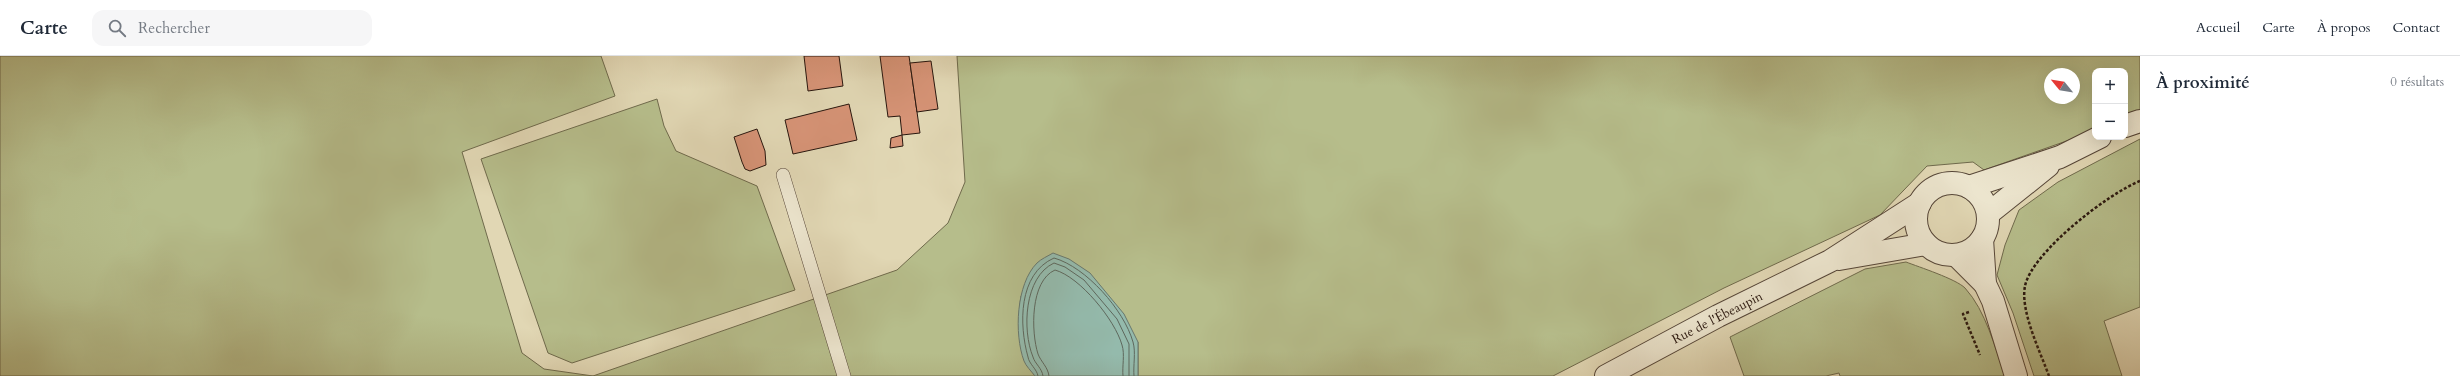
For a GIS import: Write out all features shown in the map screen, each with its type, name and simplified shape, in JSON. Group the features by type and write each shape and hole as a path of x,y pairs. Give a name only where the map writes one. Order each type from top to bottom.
{"street":[{"path":"2128,125 2140,121"},
{"path":"1969,187 2060,157 2094,140"},
{"path":"1988,214 2060,157"},
{"path":"1958,184 1969,187 1985,203 1988,214 1988,226 1982,239 1967,252 1956,255 1945,254 1926,244 1917,225 1917,214 1920,203 1927,194 1936,187 1958,184"},
{"name":"Rue de l'Ébeaupin","path":"1606,376 1718,316 1830,261 1920,203"},
{"path":"1982,239 1985,284"},
{"name":"Rue de l'Ébeaupin","path":"1830,261 1926,244"},
{"path":"1956,255 1985,284 1993,301 2016,376"}],"lane":[{"path":"783,175 844,376"}],"path":[{"path":"2048,376 2024,302 2025,286 2029,275 2066,231 2095,208 2140,181"}],"green space":[{"path":"0,56 601,56 615,96 462,152 522,353 544,369 593,376 0,376"},
{"path":"957,56 2140,56 2140,113 2128,118 2128,68 2092,68 2092,132 1984,170 1973,162 1927,166 1880,215 1724,288 1553,376 1138,376 1138,342 1021,296 1019,317 1020,338 1029,367 1035,376 593,376 897,270 948,223 965,182"},
{"path":"657,99 664,126 676,151 757,186 795,290 572,363 548,353 481,159"},
{"path":"2140,139 2140,307 2104,321 2122,376 2034,376 2013,313 1997,275 2005,245 2019,210 2058,182"},
{"path":"1906,262 1946,277 1965,288 1979,308 1984,319 2005,376 1840,376 1839,373 1826,376 1744,376 1730,337 1865,269"}],"water":[{"path":"1053,253 1069,259 1090,273 1124,314 1138,342 1138,376 1035,376 1026,365 1021,350 1018,324 1021,296 1030,272 1037,263"}],"building":[{"path":"804,56 839,56 843,86 808,91"},
{"path":"880,56 909,56 920,133 902,135 900,116 888,117"},
{"path":"931,61 938,109 917,112 910,63"},
{"path":"849,104 857,140 793,154 785,120"},
{"path":"757,129 765,151 766,165 750,171 745,169 734,137"},
{"path":"902,135 903,146 890,148 891,138"}]}
